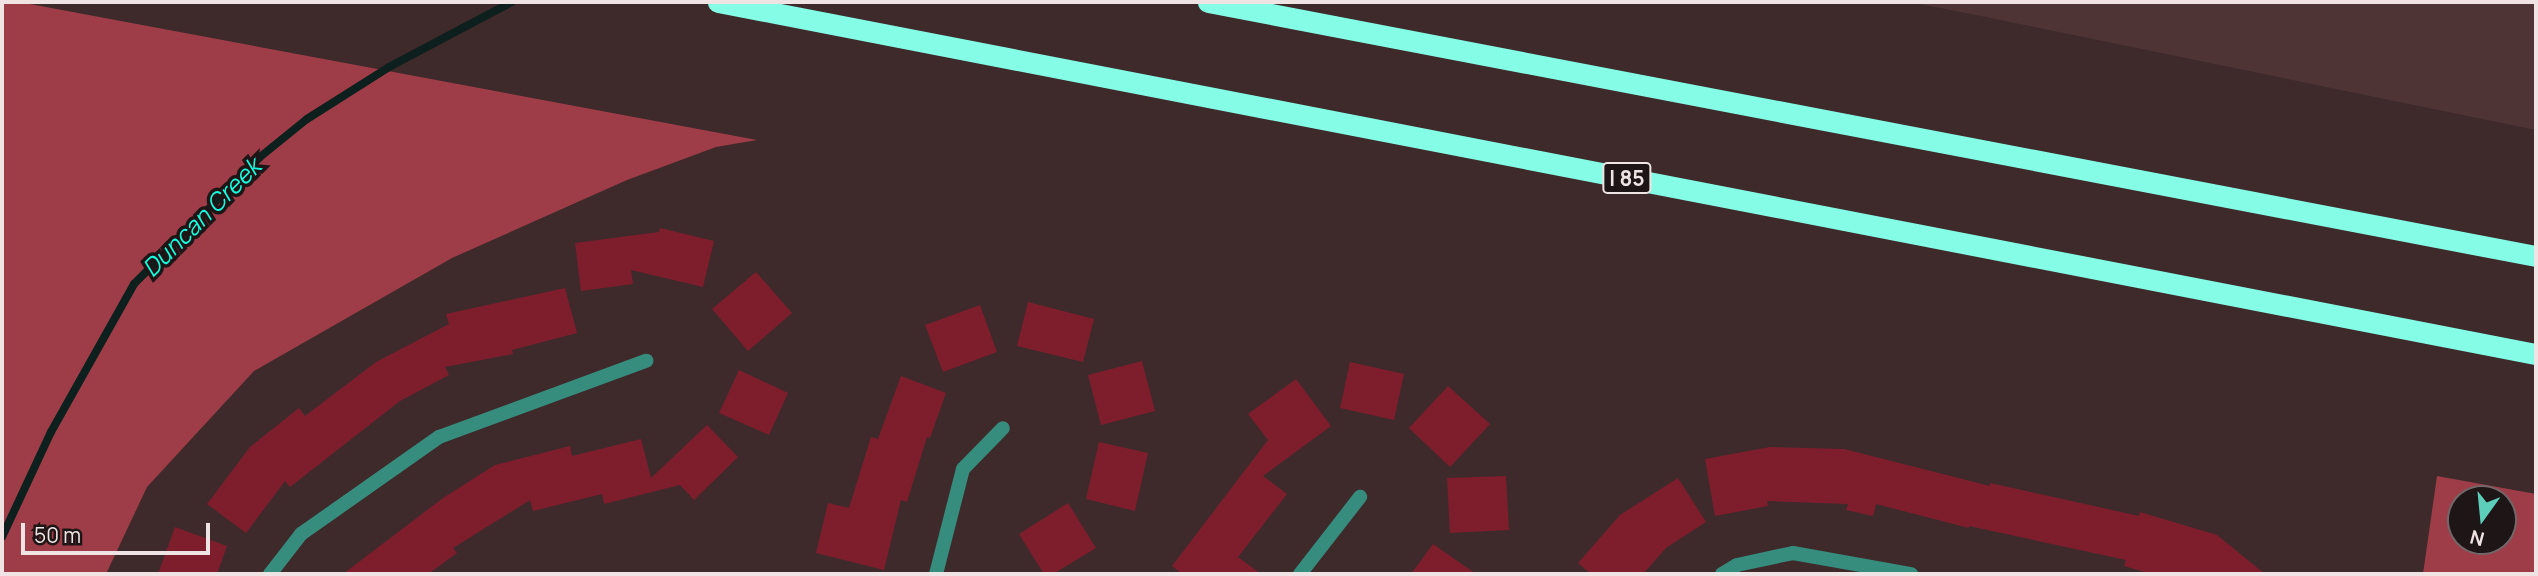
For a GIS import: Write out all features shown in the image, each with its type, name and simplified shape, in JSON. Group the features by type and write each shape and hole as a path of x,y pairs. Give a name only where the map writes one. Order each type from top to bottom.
{"highway":[{"name":"I 85","path":"718,2 2536,354"},
{"path":"1208,2 2536,256"}],"street":[{"path":"270,574 301,534 439,437 646,361"},
{"path":"936,574 963,470 1003,428"},
{"path":"1300,574 1360,497"},
{"path":"1722,574 1737,565 1793,553 1911,574"}],"shaded area":[{"path":"2,2 19,2 757,140 716,147 627,180 452,258 254,371 147,487 106,574 2,574"},
{"path":"1910,2 2536,2 2536,130 1981,16"},
{"path":"2437,476 2486,485 2447,485 2447,555 2517,555 2517,491 2536,494 2536,574 2423,574"}],"building":[{"path":"660,228 714,241 703,287 631,270 633,284 581,291 575,243 659,232"},
{"path":"756,272 792,313 748,351 712,309"},
{"path":"565,288 577,333 512,350 513,354 445,367 449,375 400,401 290,487 285,481 246,533 207,504 250,447 299,408 305,416 376,362 449,324 446,314"},
{"path":"1028,302 1094,319 1083,362 1017,346"},
{"path":"980,305 997,352 943,372 925,325"},
{"path":"1142,361 1155,411 1101,425 1088,375"},
{"path":"1350,362 1404,374 1394,420 1340,408"},
{"path":"739,370 788,393 769,435 719,413"},
{"path":"901,376 946,393 930,438 927,437 907,502 901,500 884,570 816,553 828,503 849,508 871,437 878,439"},
{"path":"1296,379 1331,426 1263,476 1287,494 1238,557 1261,574 1182,574 1172,566 1268,440 1248,414"},
{"path":"1448,386 1490,424 1450,467 1409,428"},
{"path":"707,425 738,457 694,500 680,485 604,504 602,494 533,511 530,500 453,548 457,553 428,574 343,574 443,498 495,465 570,446 572,456 641,439 651,478"},
{"path":"1099,442 1148,453 1135,511 1086,499"},
{"path":"1770,447 1844,449 1990,486 1990,483 2139,516 2140,512 2217,535 2265,574 2152,574 2124,566 2126,560 1969,528 1876,504 1873,516 1846,510 1848,504 1767,501 1768,506 1715,516 1705,459"},
{"path":"1506,476 1509,530 1450,533 1447,478"},
{"path":"1678,478 1706,522 1666,548 1643,574 1591,574 1578,563 1620,515"},
{"path":"1068,503 1096,548 1053,574 1044,574 1019,534"},
{"path":"175,527 227,546 217,574 158,574"},
{"path":"1433,544 1476,574 1411,574"}],"waterway":[{"name":"Duncan Creek","path":"2,537 51,432 134,284 260,157 307,119 389,67 512,2"}]}
